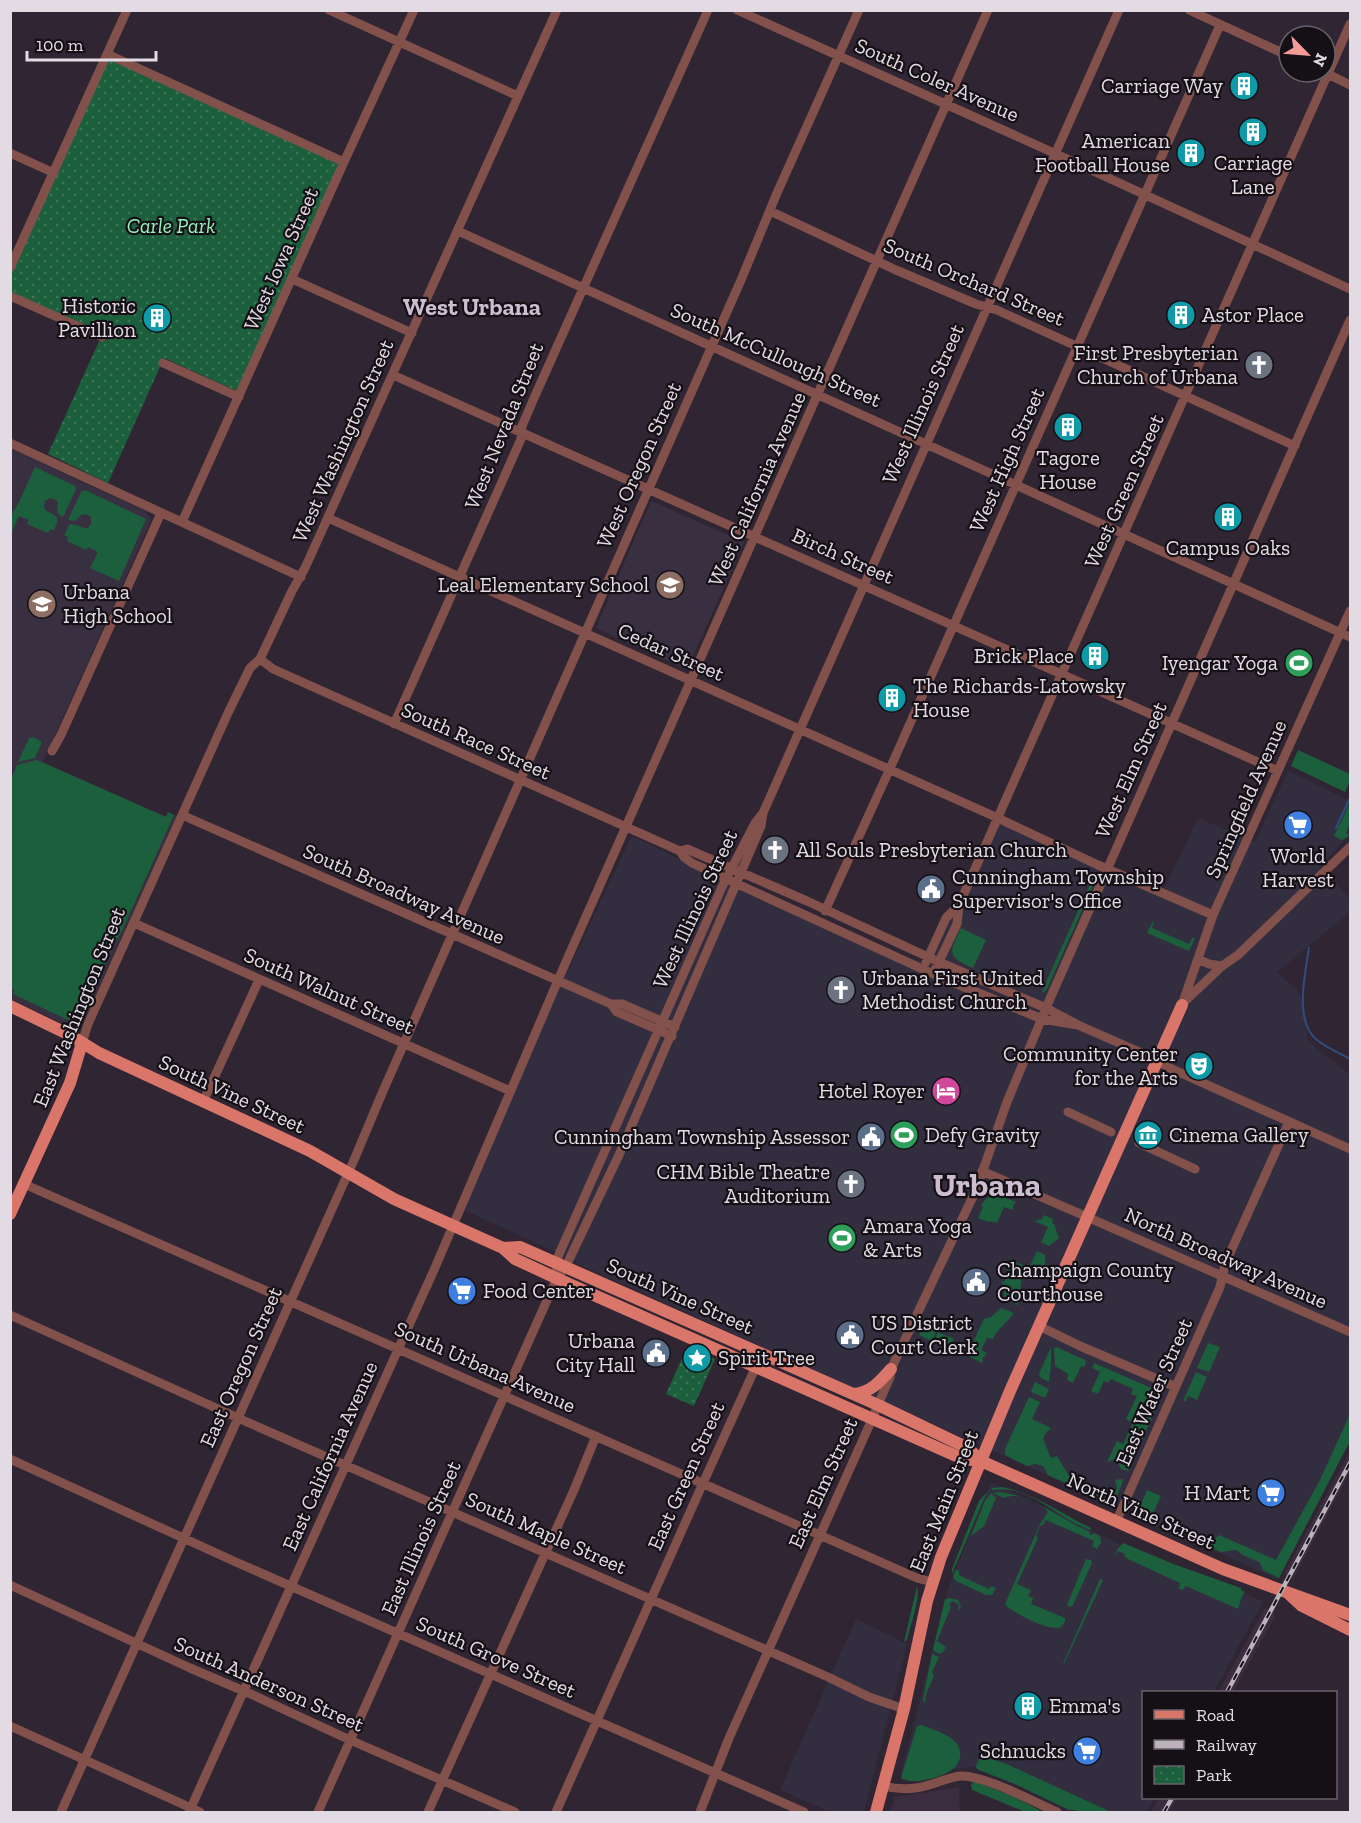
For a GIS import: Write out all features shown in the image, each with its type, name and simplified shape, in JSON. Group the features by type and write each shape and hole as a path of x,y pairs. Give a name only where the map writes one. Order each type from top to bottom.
{"main road":[{"name":"East Main Street","path":"876,1812 904,1709 932,1582 948,1537 1086,1218 1182,1005"},
{"name":"South Vine Street","path":"10,1006 48,1024 99,1053 293,1143 386,1195 503,1248 514,1259 963,1459 981,1461"},
{"name":"East Washington Street","path":"10,1214 66,1092 82,1043"},
{"name":"South Vine Street","path":"503,1248 520,1247 762,1353 968,1448 981,1461"},
{"path":"617,1305 623,1292"},
{"path":"700,1341 705,1328"},
{"path":"853,1394 864,1393 874,1387 891,1370"},
{"name":"North Vine Street","path":"981,1461 1222,1569 1350,1615"},
{"name":"North Vine Street","path":"1288,1593 1302,1606 1350,1630"}],"street":[{"path":"10,268 127,10"},
{"path":"329,10 518,96"},
{"name":"West Iowa Street","path":"182,522 414,10"},
{"name":"West Washington Street","path":"182,815 248,671 260,659 301,577 558,10"},
{"name":"West Nevada Street","path":"394,724 521,439 522,426 534,398 708,10"},
{"name":"South Coler Avenue","path":"737,10 1350,289"},
{"name":"West Oregon Street","path":"452,935 859,10"},
{"name":"West California Avenue","path":"558,981 988,10"},
{"name":"West Illinois Street","path":"661,1026 726,879 736,871 762,826 763,813 799,730 1119,10"},
{"path":"1189,10 1277,51"},
{"name":"West Green Street","path":"1337,51 1350,24"},
{"name":"West High Street","path":"825,911 1220,25"},
{"path":"107,54 344,162"},
{"name":"West Green Street","path":"933,974 957,924 959,905 1063,675 1321,84"},
{"path":"10,153 54,173"},
{"name":"South Orchard Street","path":"770,211 877,261 1078,346 1295,446"},
{"name":"South McCullough Street","path":"458,231 1350,637"},
{"path":"292,279 412,333"},
{"path":"10,296 102,338"},
{"name":"West Elm Street","path":"982,1171 1007,1102 1046,1008 1350,320"},
{"path":"163,363 239,397"},
{"name":"Birch Street","path":"393,375 1278,771"},
{"path":"10,443 301,577"},
{"path":"52,751 161,513"},
{"name":"Cedar Street","path":"328,518 1213,915"},
{"name":"Springfield Avenue","path":"1182,1005 1213,915 1350,611"},
{"name":"South Race Street","path":"260,659 273,669 680,851 692,863 933,974 1042,1019 1078,1025"},
{"name":"East Washington Street","path":"82,1043 88,1024 182,815"},
{"name":"South Broadway Avenue","path":"182,815 611,1004 622,1004 673,1031"},
{"path":"1182,1005 1222,966 1238,955 1350,847"},
{"name":"South Race Street","path":"680,851 687,849 807,901 1046,1008 1228,1095 1350,1149"},
{"name":"West Illinois Street","path":"673,1031 736,884 736,871"},
{"name":"West Green Street","path":"923,969 946,918 959,905"},
{"name":"South Walnut Street","path":"134,923 510,1091"},
{"name":"East Oregon Street","path":"61,1812 348,1174 452,935"},
{"path":"1197,959 1222,966"},
{"path":"203,1102 259,980"},
{"name":"East California Avenue","path":"193,1811 453,1226 558,981"},
{"name":"East Illinois Street","path":"318,1812 557,1278 576,1217 661,1026"},
{"name":"East Illinois Street","path":"561,1264 586,1222 619,1155 673,1031"},
{"path":"1068,1112 1112,1132"},
{"name":"East Water Street","path":"1116,1522 1220,1287 1225,1264 1289,1122"},
{"path":"1139,1143 1195,1169"},
{"path":"982,1171 1086,1218"},
{"name":"East Elm Street","path":"700,1812 729,1738 878,1405 891,1370 976,1190 982,1171"},
{"name":"South Urbana Avenue","path":"24,1184 702,1484 917,1578 932,1582"},
{"path":"576,1217 586,1222"},
{"name":"North Broadway Avenue","path":"1086,1218 1350,1332"},
{"name":"South Maple Street","path":"10,1315 869,1697 904,1709"},
{"path":"1039,1326 1176,1387"},
{"name":"East Green Street","path":"556,1812 762,1353"},
{"path":"428,1812 596,1436"},
{"name":"South Grove Street","path":"10,1459 804,1812"},
{"name":"South Anderson Street","path":"10,1585 350,1740 515,1812"},
{"path":"10,1726 193,1811"},
{"path":"883,1786 905,1790 916,1789 952,1777 974,1777 1057,1812"}],"shaded area":[{"path":"11,449 145,511 151,521 43,762 166,817 168,812 177,816 84,1020 75,1026 64,1024 11,999"},
{"name":"Leal Elementary School","path":"651,501 744,542 687,670 596,628"},
{"path":"1288,771 1350,801 1350,835 1320,866 1350,899 1350,912 1277,972 1301,994 1308,1041 1350,1075 1350,1442 1277,1579 576,1263 576,1261 457,1207 631,837 862,944 924,962 988,831 999,819 1160,893 1198,818 1255,842"},
{"path":"1350,1451 1350,1472 1293,1579 1284,1574"},
{"path":"991,1482 1128,1548 1263,1601 1215,1691 1142,1691 1142,1799 1154,1799 1147,1812 1075,1812 987,1766 901,1774 948,1589"},
{"path":"1265,1608 1274,1613 1275,1617 1234,1691 1219,1691"},
{"path":"856,1619 907,1644 864,1812 830,1812 780,1790"},
{"path":"959,1787 960,1812 890,1812 895,1797"},
{"path":"1158,1799 1176,1799 1169,1812 1151,1812"}],"green space":[{"name":"Carle Park","path":"107,54 344,162 237,391 164,358 108,483 48,454 101,337 11,296 11,267"},
{"path":"35,467 75,486 76,489 63,517 57,513 56,500 50,498 45,501 45,510 57,517 54,530 50,529 48,533 27,524 29,520 19,516 12,531 11,516"},
{"path":"85,490 146,519 119,581 90,568 98,552 88,547 86,550 67,541 68,537 64,535 70,524 88,528 91,524 91,517 86,514 81,515 75,521 68,520 81,492"},
{"path":"33,737 42,742 35,758 18,762 29,738"},
{"path":"1298,750 1350,774 1350,781 1345,792 1291,766"},
{"path":"37,760 166,817 168,812 174,815 122,931 80,1018 76,1021 70,1021 13,994 14,990 11,988 11,779 17,765"},
{"path":"1350,803 1350,822 1346,833 1349,836 1342,840 1334,836"},
{"path":"1094,875 1096,879 1047,989 1043,993 1042,991"},
{"path":"1153,921 1152,928 1189,944 1192,938 1195,938 1189,951 1147,933"},
{"path":"961,928 986,940 973,968 958,960 952,953"},
{"path":"996,1194 1016,1202 1013,1210 1004,1207 997,1223 978,1218 983,1207 981,1205 987,1198"},
{"path":"1044,1215 1053,1219 1052,1223 1059,1238 1049,1246 1041,1242 1048,1227 1034,1221 1042,1219"},
{"path":"1037,1251 1045,1255 1047,1269 1044,1276 1025,1268 1018,1305 1004,1299 1004,1287 1001,1281 1004,1282 1009,1272 1006,1270 1010,1259 1029,1268"},
{"path":"1001,1308 1014,1313 993,1339 987,1338 981,1350 987,1353 982,1363 970,1357 974,1348 971,1346 984,1319 991,1317"},
{"path":"926,1320 933,1324 931,1329 936,1332 932,1341 919,1335"},
{"path":"938,1332 954,1339 950,1348 934,1341"},
{"path":"1208,1343 1220,1347 1209,1372 1197,1368"},
{"path":"687,1347 715,1359 694,1406 666,1394"},
{"path":"1051,1347 1049,1382 1041,1378 1039,1374"},
{"path":"1054,1348 1085,1360 1084,1367 1081,1366 1073,1383 1067,1380 1068,1374 1055,1366"},
{"path":"1094,1363 1158,1391 1162,1395 1128,1471 1121,1469 1116,1459 1107,1462 1117,1441 1123,1444 1133,1423 1126,1419 1137,1396 1131,1394 1133,1389 1111,1379 1108,1383 1104,1381 1098,1394 1091,1391 1100,1372 1092,1368"},
{"path":"1196,1372 1207,1377 1197,1400 1188,1396 1186,1401 1183,1401"},
{"path":"1035,1382 1049,1389 1045,1398 1031,1392"},
{"path":"1029,1397 1040,1402 1032,1419 1051,1428 1043,1439 1051,1458 1057,1456 1071,1478 1068,1484 1090,1493 1094,1487 1099,1496 1117,1489 1115,1480 1122,1479 1114,1503 1107,1503 1048,1475 1043,1466 1035,1464 1027,1466 1005,1455 1005,1449"},
{"path":"1350,1414 1350,1441 1279,1578 1263,1570 1259,1562 1236,1550 1221,1552 1207,1546 1219,1535 1276,1560 1320,1480"},
{"path":"1003,1487 1015,1490 1037,1499 1091,1528 1090,1530 1073,1522 1021,1493 1012,1490 992,1490 992,1488"},
{"path":"1147,1490 1161,1496 1149,1522 1136,1516"},
{"path":"988,1491 984,1499 952,1574 979,1501"},
{"path":"991,1493 996,1498 984,1526 971,1536 985,1501"},
{"path":"993,1493 1023,1497 1004,1498"},
{"path":"1033,1502 1090,1532 1089,1534 1100,1536 1101,1543 1097,1549 1092,1546 1094,1541 1046,1520 1040,1526 1036,1536 1038,1538 1017,1584 1031,1590 1028,1596 1033,1598 1031,1604 1065,1618 1061,1627 1048,1627 1033,1621 1005,1604 1040,1524 1048,1512"},
{"path":"933,1536 935,1540 925,1567 919,1571 919,1565"},
{"path":"1123,1543 1241,1588 1245,1592 1238,1609 1186,1586 1183,1590 1179,1589 1180,1583 1128,1559 1124,1556 1125,1554 1118,1551 1115,1558 1117,1550"},
{"path":"1086,1559 1091,1560 1092,1563 1070,1607 1067,1605"},
{"path":"956,1569 963,1577 989,1589 991,1586 996,1588 992,1595 986,1595 956,1581 953,1577"},
{"path":"1100,1579 1103,1580 1063,1664"},
{"path":"917,1586 918,1597 915,1612 907,1640 904,1642"},
{"path":"945,1599 958,1600 961,1608 958,1610 959,1605 953,1601 949,1604 951,1607 937,1641 946,1647 939,1654 933,1650"},
{"path":"932,1654 939,1657 932,1672 934,1676 926,1694 925,1704 923,1699"},
{"path":"922,1725 955,1741 960,1751 959,1760 950,1771 936,1777 920,1781 906,1780 901,1778 917,1726"},
{"path":"983,1756 1009,1765 1111,1812 1069,1810 979,1770 976,1768 977,1764"},
{"path":"974,1781 1012,1796 1043,1812 1025,1812 972,1790 971,1785"}],"waterway":[{"path":"1336,828 1350,798"},
{"path":"1309,948 1303,997 1305,1022 1317,1040 1350,1059"}],"railway":[{"path":"1228,1691 1350,1463"},
{"path":"1164,1812 1171,1799"}],"place":[{"name":"Carriage Way","path":"1244,86"},
{"name":"Carriage Lane","path":"1253,132"},
{"name":"American Football House","path":"1191,153"},
{"name":"Astor Place","path":"1181,315"},
{"name":"Historic Pavillion","path":"157,318"},
{"name":"First Presbyterian Church of Urbana","path":"1259,365"},
{"name":"Tagore House","path":"1068,427"},
{"name":"Campus Oaks","path":"1228,517"},
{"name":"Leal Elementary School","path":"670,585"},
{"name":"Urbana High School","path":"42,604"},
{"name":"Brick Place","path":"1095,656"},
{"name":"Iyengar Yoga","path":"1299,663"},
{"name":"The Richards-Latowsky House","path":"892,698"},
{"name":"World Harvest","path":"1298,825"},
{"name":"All Souls Presbyterian Church","path":"775,850"},
{"name":"Cunningham Township Supervisor's Office","path":"931,889"},
{"name":"Urbana First United Methodist Church","path":"841,990"},
{"name":"Community Center for the Arts","path":"1199,1066"},
{"name":"Hotel Royer","path":"946,1091"},
{"name":"Defy Gravity","path":"904,1135"},
{"name":"Cinema Gallery","path":"1148,1135"},
{"name":"Cunningham Township Assessor","path":"871,1137"},
{"name":"CHM Bible Theatre Auditorium","path":"851,1184"},
{"name":"Amara Yoga & Arts","path":"842,1238"},
{"name":"Champaign County Courthouse","path":"976,1282"},
{"name":"Food Center","path":"462,1291"},
{"name":"US District Court Clerk","path":"850,1335"},
{"name":"Urbana City Hall","path":"656,1353"},
{"name":"Spirit Tree","path":"697,1358"},
{"name":"H Mart","path":"1271,1493"},
{"name":"Emma's","path":"1028,1706"},
{"name":"Schnucks","path":"1087,1751"}],"district":[{"name":"West Urbana","path":"472,307"},
{"name":"Urbana","path":"987,1184"}]}
